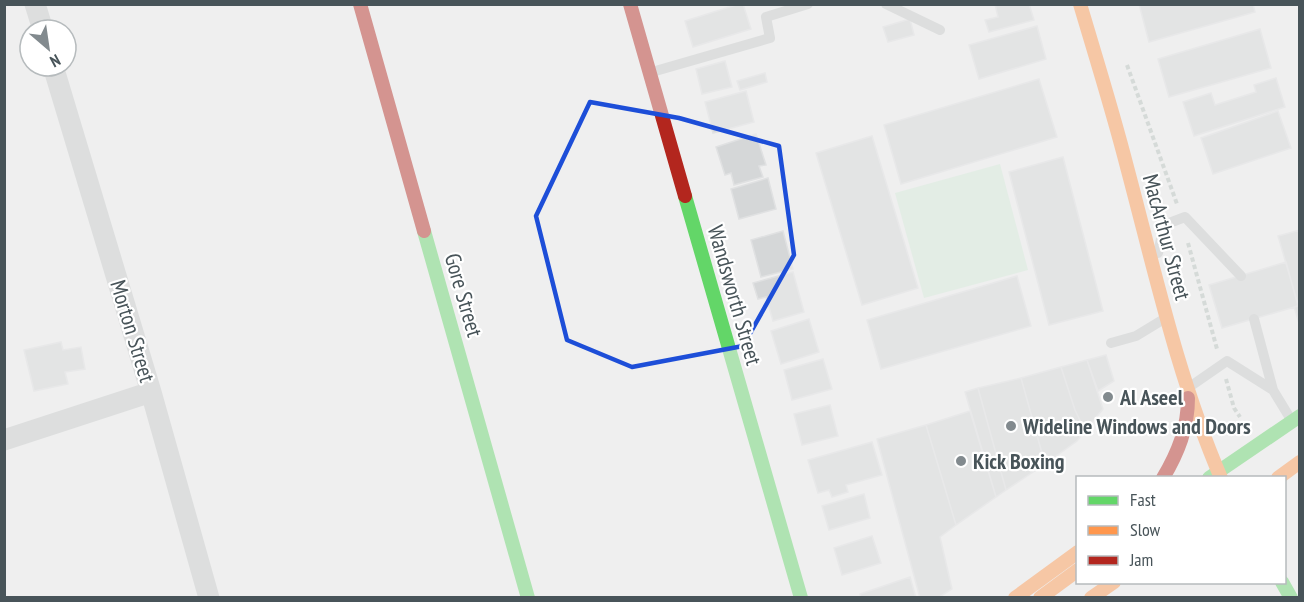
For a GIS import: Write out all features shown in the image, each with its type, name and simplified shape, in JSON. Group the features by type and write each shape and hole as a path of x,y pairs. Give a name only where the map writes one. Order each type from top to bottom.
{"street":[{"name":"Gore Street","path":"360,4 528,597"},
{"name":"Wandsworth Street","path":"630,4 801,597"},
{"name":"MacArthur Street","path":"1080,4 1127,165 1154,273 1187,388 1216,475"},
{"name":"Morton Street","path":"57,78 151,392 208,597"},
{"path":"1164,476 1181,441 1188,406 1187,388"},
{"path":"4,440 151,392"},
{"path":"1216,475 1296,418"},
{"path":"1279,476 1299,462"},
{"path":"1015,597 1076,553"},
{"path":"1040,597 1076,571"},
{"path":"1091,597 1111,584"},
{"path":"1283,584 1291,597"}],"lane":[{"path":"650,73 770,38 766,17 807,4"},
{"path":"886,4 940,30"},
{"path":"1154,273 1164,225 1185,217 1241,276"},
{"path":"1111,343 1136,336 1167,317"},
{"path":"1254,319 1273,390"},
{"path":"1187,388 1227,361 1273,390 1296,418"}],"highlighted area":[{"path":"590,102 679,118 779,146 794,255 743,346 632,367 567,340 536,216"}],"green space":[{"path":"1000,164 1028,270 924,298 895,193"}],"building":[{"path":"743,4 751,29 693,47 685,21"},
{"path":"995,4 1029,4 1034,20 989,32 985,20 998,17"},
{"path":"1139,4 1253,4 1255,12 1149,42"},
{"path":"910,19 914,35 888,42 883,27"},
{"path":"1037,26 1046,59 979,79 969,45"},
{"path":"1260,29 1271,68 1169,97 1158,59"},
{"path":"725,61 732,87 702,94 696,69"},
{"path":"765,73 767,82 740,90 737,81"},
{"path":"1276,78 1285,107 1194,136 1183,102 1211,93 1215,105 1256,92 1254,85"},
{"path":"1039,79 1057,137 901,184 884,125"},
{"path":"746,91 754,122 713,133 705,102"},
{"path":"1278,111 1291,148 1213,174 1201,138"},
{"path":"756,134 766,165 759,166 763,177 734,185 731,173 725,175 716,147"},
{"path":"872,136 918,288 862,305 816,153"},
{"path":"1063,157 1103,311 1049,325 1009,172"},
{"path":"768,178 776,209 739,219 731,189"},
{"path":"1300,230 1300,300 1297,301 1278,236"},
{"path":"783,231 793,269 761,277 751,240"},
{"path":"1286,262 1298,306 1222,328 1209,285"},
{"path":"793,272 804,312 773,321 766,297 758,299 753,283"},
{"path":"1017,276 1031,326 881,369 867,320"},
{"path":"1300,305 1300,326 1294,307"},
{"path":"809,319 819,352 781,364 771,331"},
{"path":"61,342 63,350 81,347 85,369 65,372 68,384 34,391 24,350"},
{"path":"1106,355 1114,381 1098,391 1087,360"},
{"path":"823,359 832,389 792,400 784,370"},
{"path":"1087,360 1103,409 1085,431 1075,410 1061,367"},
{"path":"1061,367 1075,410 1085,431 1077,441 1045,464 1021,378"},
{"name":"Wideline Windows and Doors","path":"1021,378 1045,464 1006,490 978,388"},
{"path":"978,388 1006,490 996,497 965,392"},
{"path":"830,405 838,436 802,445 794,414"},
{"name":"Kick Boxing","path":"970,411 996,497 956,525 926,425"},
{"path":"926,425 956,525 940,537 952,589 938,598 920,598 877,439"},
{"path":"872,442 882,475 846,485 848,492 832,497 829,490 818,493 808,460"},
{"path":"864,494 870,518 829,530 822,506"},
{"path":"872,536 881,563 842,575 834,548"},
{"path":"910,577 916,598 861,598 860,594"}],"traffic: fast":[{"path":"685,196 801,598"},
{"path":"424,231 528,598"},
{"path":"1212,476 1300,416"},
{"path":"1283,584 1291,598"}],"traffic: slow":[{"path":"1080,4 1116,126 1180,363 1220,476"},
{"path":"1281,476 1300,462"},
{"path":"1015,598 1076,553"},
{"path":"1040,598 1076,571"},
{"path":"1091,598 1111,584"}],"traffic: jam":[{"path":"360,4 424,231"},
{"path":"630,4 685,196"},
{"path":"1164,476 1181,440 1188,409 1188,398"}],"place":[{"name":"Al Aseel","path":"1108,397"},
{"name":"Wideline Windows and Doors","path":"1011,426"},
{"name":"Kick Boxing","path":"961,461"}]}
